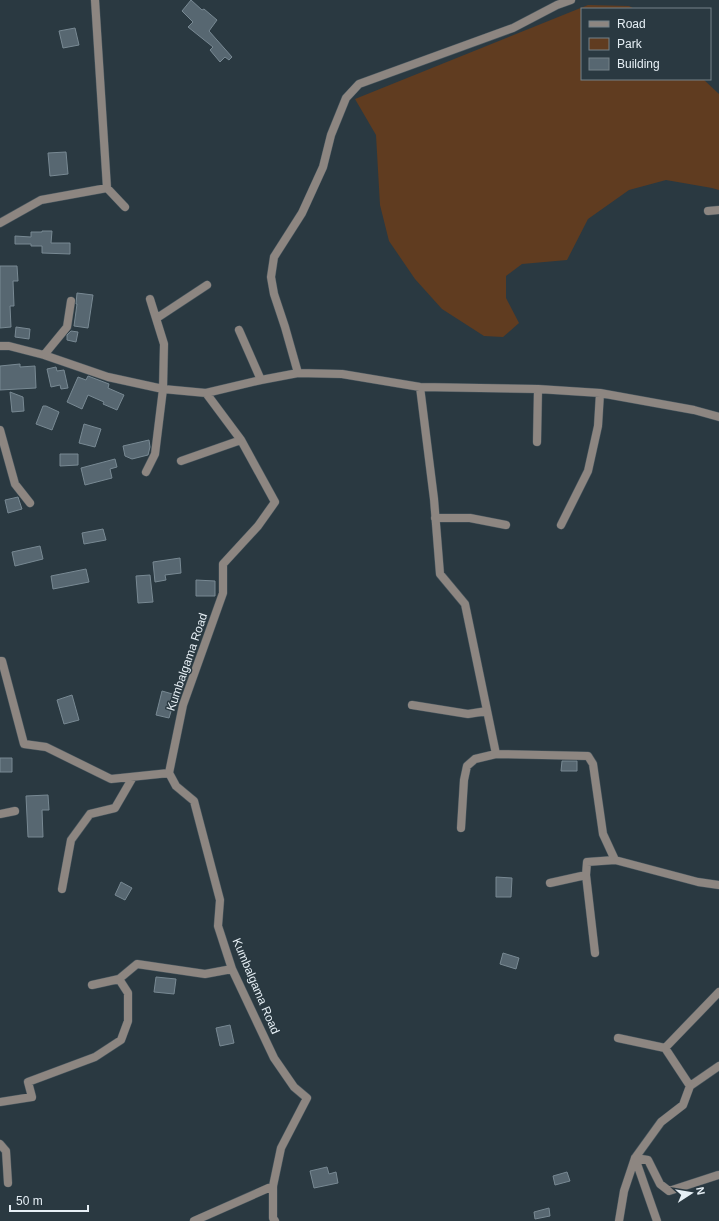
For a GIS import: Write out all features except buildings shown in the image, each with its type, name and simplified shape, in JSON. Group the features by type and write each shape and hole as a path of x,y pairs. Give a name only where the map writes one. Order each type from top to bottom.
{"street":[{"path":"95,0 107,188 125,207"},
{"path":"298,373 274,294 271,277 274,257 302,213 323,166 331,135 346,98 358,84 513,28 557,5 571,0"},
{"path":"0,223 42,200 107,188"},
{"path":"708,211 719,210"},
{"path":"157,318 207,285"},
{"path":"146,472 155,454 163,389 164,344 150,299"},
{"path":"44,355 67,327 71,301"},
{"path":"240,330 261,380"},
{"path":"0,346 9,346 44,355 108,377 163,389 206,393 298,373 342,374 420,387 538,389 600,393 694,410 719,417"},
{"path":"420,387 440,574 465,604 496,754"},
{"path":"537,442 538,389"},
{"name":"Kumbalgama Road","path":"206,393 241,440 275,502 258,526 223,564 223,593 183,705 170,773 176,786 194,801 220,900 218,926 232,969 274,1058 294,1087 307,1098 281,1148 273,1186 274,1221"},
{"path":"561,525 588,471 598,426 600,393"},
{"path":"0,430 15,484 30,503"},
{"path":"181,460 241,440"},
{"path":"435,518 470,518 506,525"},
{"path":"0,661 2,661 24,744 46,747 111,779 170,773"},
{"path":"412,704 468,714 487,711"},
{"path":"461,828 464,780 467,766 475,759 496,754 588,756 594,764 603,834 615,860"},
{"path":"62,889 71,840 90,814 115,808 133,777"},
{"path":"0,814 15,812"},
{"path":"595,953 586,875 587,862 615,860 698,882 719,885"},
{"path":"550,883 586,875"},
{"path":"92,985 120,979 137,964 205,974 232,969"},
{"path":"0,1102 32,1097 28,1082 95,1058 121,1040 128,1021 128,993 120,979"},
{"path":"665,1048 719,992"},
{"path":"618,1038 665,1048 690,1086"},
{"path":"619,1221 624,1190 635,1158 661,1122 683,1105 690,1086 719,1066"},
{"path":"0,1144 6,1151 8,1183"},
{"path":"635,1158 648,1160 660,1184 669,1191 718,1176"},
{"path":"635,1158 657,1221"},
{"path":"194,1221 273,1186"}],"green space":[{"path":"588,5 629,6 633,8 581,8 581,80 704,80 719,94 719,190 666,180 629,190 588,219 567,260 522,264 506,276 506,298 519,323 503,337 484,336 442,309 415,279 389,241 380,205 376,135 355,99"}]}
